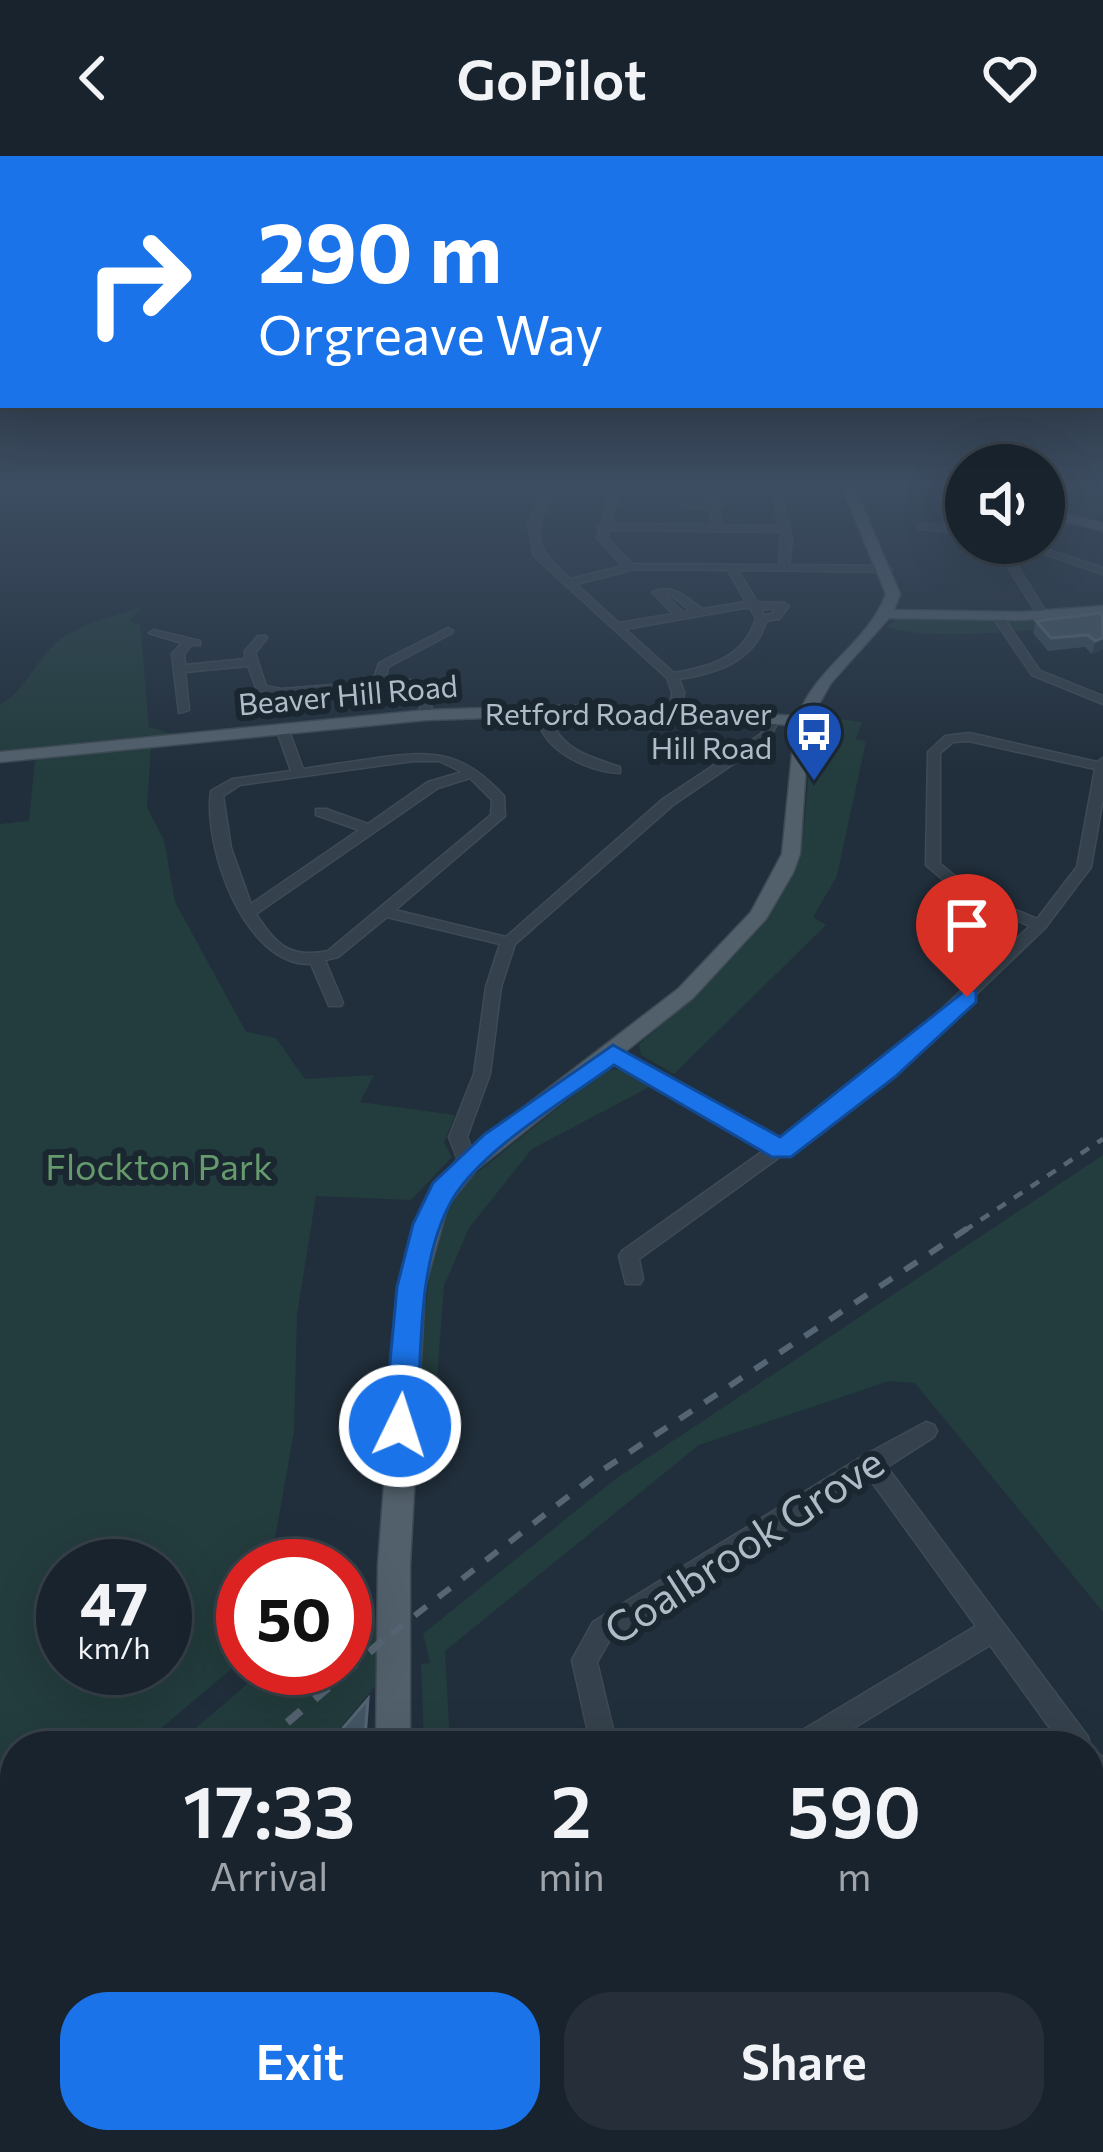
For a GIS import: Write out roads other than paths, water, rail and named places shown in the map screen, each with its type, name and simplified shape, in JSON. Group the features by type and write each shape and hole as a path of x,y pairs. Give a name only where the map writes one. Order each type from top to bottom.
{"main road":[{"path":"393,1731 394,1565 412,1287 436,1202 468,1163 678,999 732,943 783,874 794,838 807,712 886,614 892,582"},
{"path":"886,614 997,616 1103,610"},
{"name":"Beaver Hill Road","path":"0,757 426,715 541,711 776,718 807,712"}],"street":[{"path":"673,677 726,664 756,636 761,618 740,582"},
{"path":"1022,582 1043,615"},
{"path":"567,583 673,677 678,692 676,716"},
{"path":"681,616 657,592 674,593 700,613"},
{"path":"617,627 753,604 784,606 775,616 761,618"},
{"path":"997,616 1036,674 1103,700"},
{"path":"379,682 382,665 448,631"},
{"path":"154,633 195,643 179,649 183,710"},
{"path":"262,638 251,647 257,685 274,692 379,682 423,688 426,715"},
{"path":"179,669 250,662"},
{"path":"541,711 542,728 551,738 575,755 616,770"},
{"path":"468,1163 458,1137 481,1075 495,1007 495,971 509,942 668,802 766,736 776,718"},
{"path":"282,728 298,773"},
{"path":"633,1279 629,1256 782,1150 917,1044 1040,925 1079,879 1096,828 1102,763 969,737 949,739 934,752 933,866 972,897 1040,925"},
{"path":"424,756 456,760 472,773 499,799 498,816 386,912 317,960 278,953 247,913 216,794 237,782 424,756"},
{"path":"247,913 433,785 472,773"},
{"path":"322,812 371,829"},
{"path":"386,912 509,942"},
{"path":"317,960 335,1004"},
{"path":"613,1053 782,1150"},
{"name":"Coalbrook Grove","path":"601,1731 584,1660 602,1630 926,1431"},
{"path":"871,1463 1068,1731"},
{"path":"825,1731 994,1629"}],"railway":[{"path":"964,1231 1103,1139"},
{"path":"391,1634 601,1471 968,1228"},
{"path":"277,1731 394,1631"}],"place":[{"name":"Retford Road/Beaver Hill Road","path":"814,783"}],"park label":[{"name":"Flockton Park","path":"159,1167"}]}
